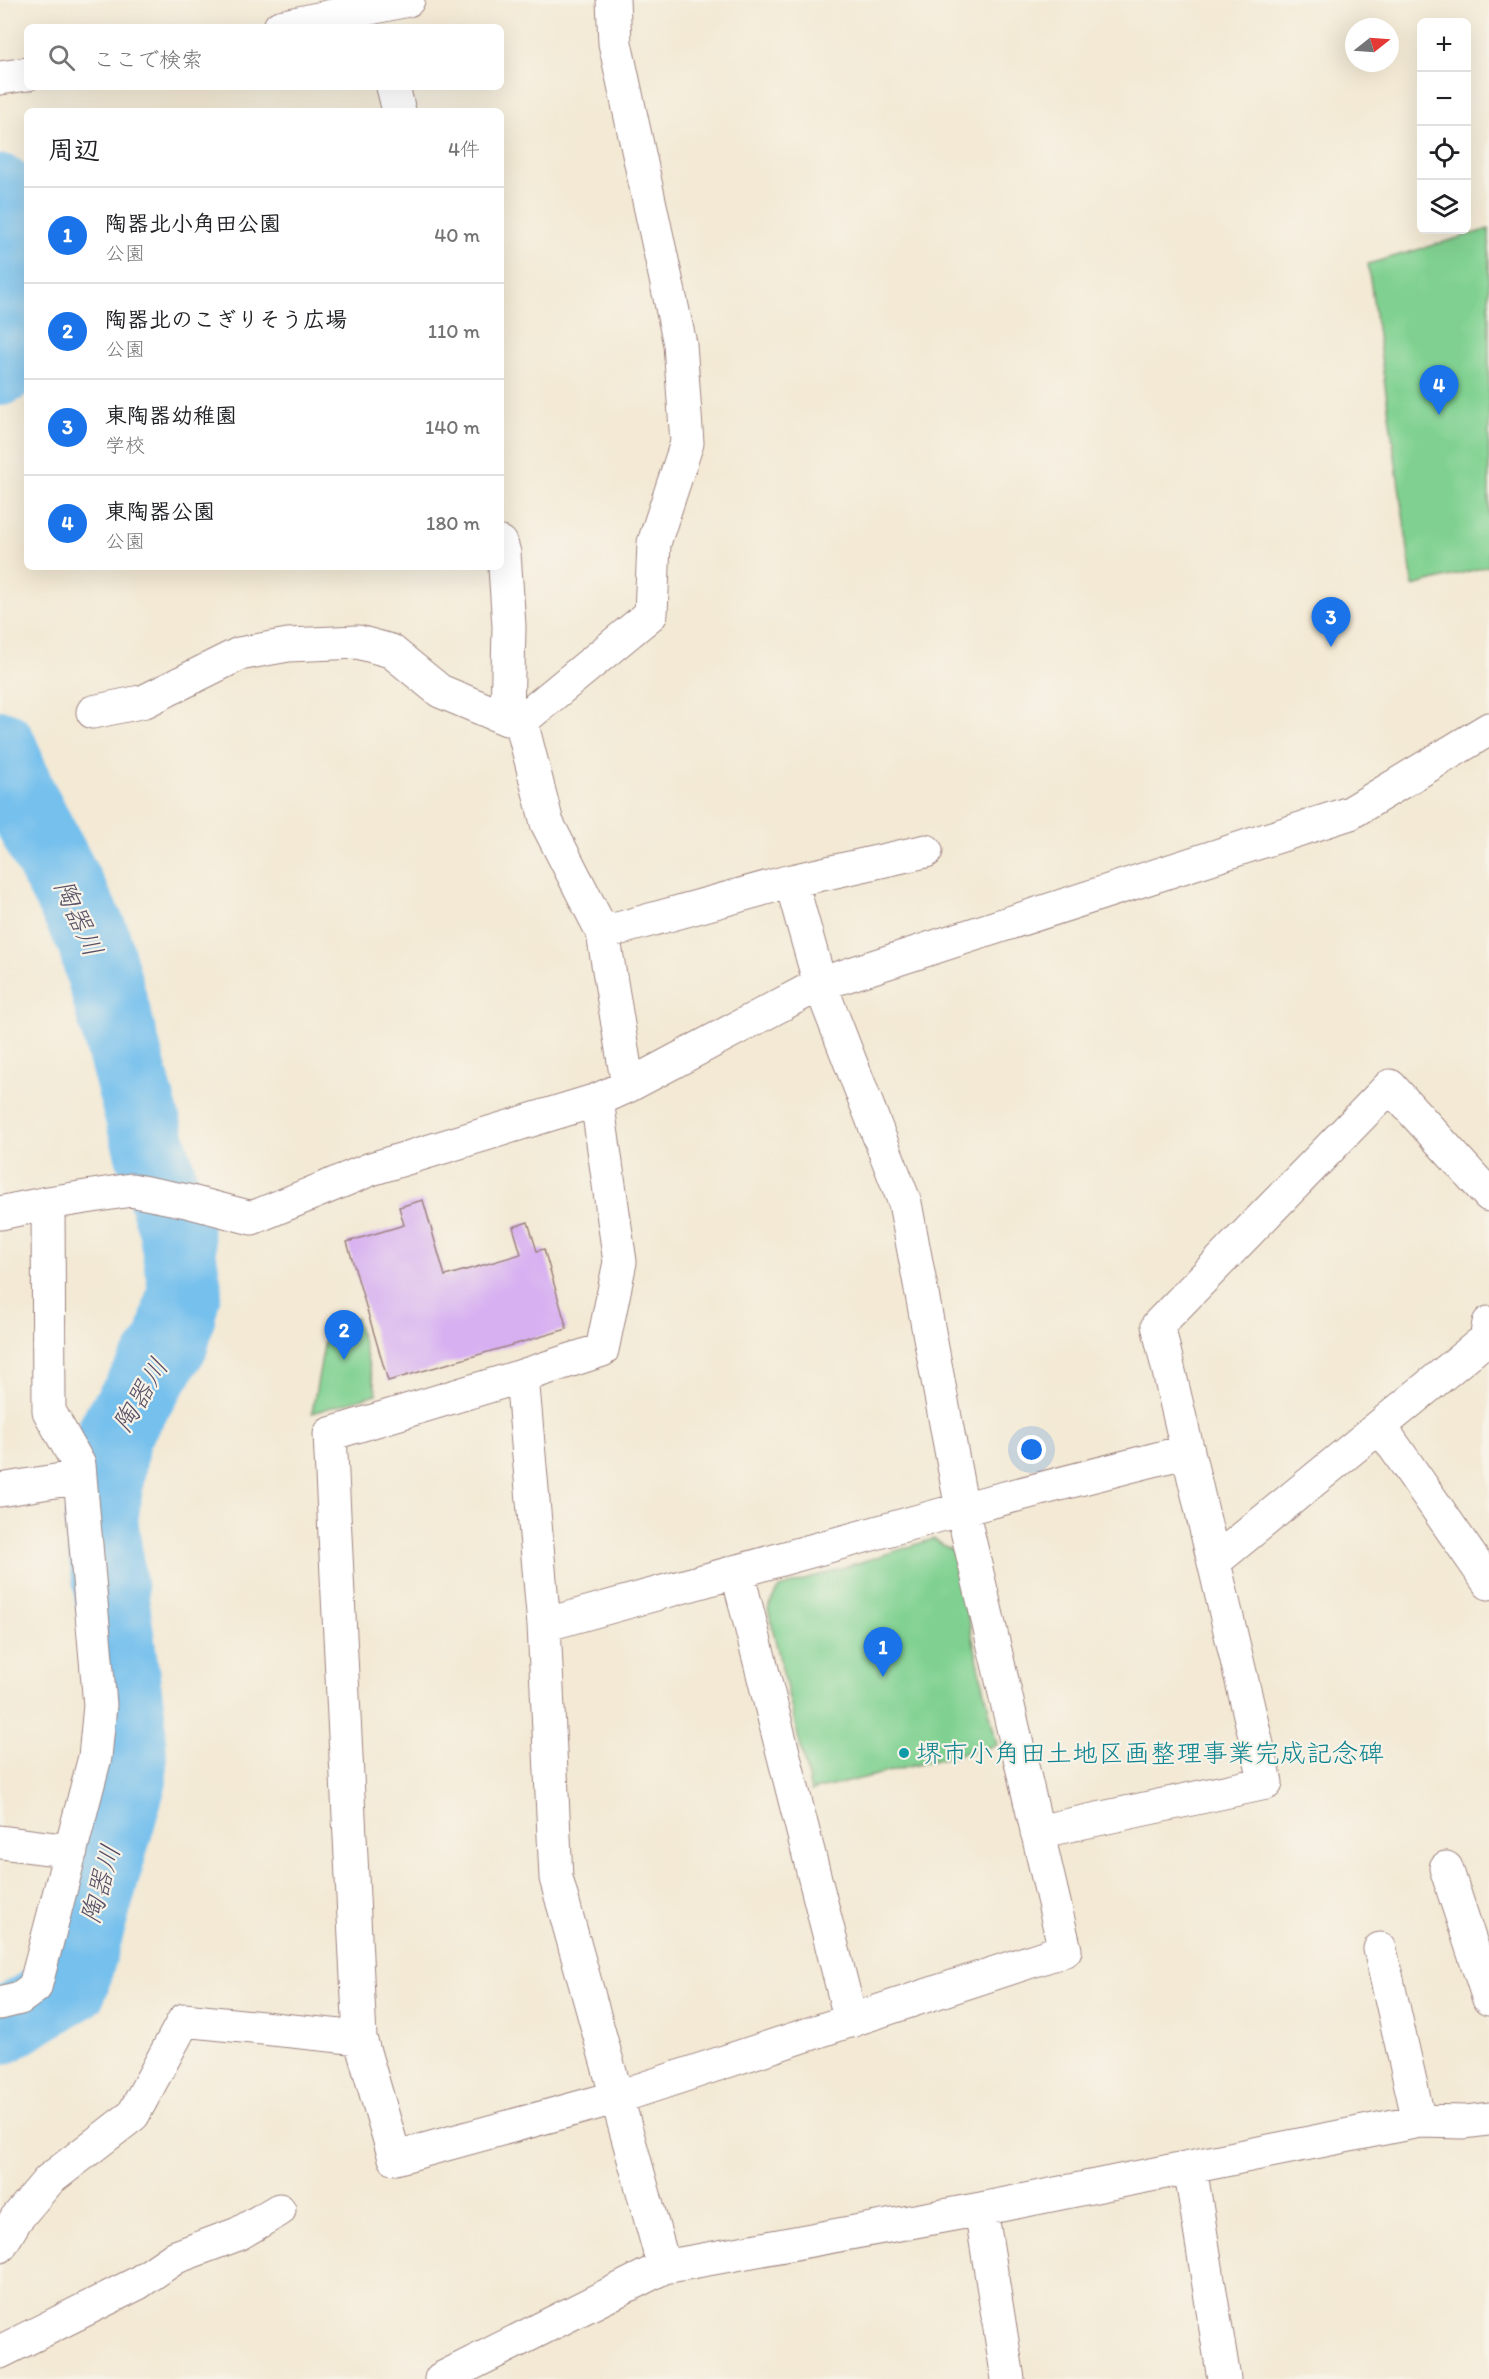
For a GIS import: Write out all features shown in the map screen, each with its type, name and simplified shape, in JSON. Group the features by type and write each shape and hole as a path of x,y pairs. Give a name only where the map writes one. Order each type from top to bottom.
{"street":[{"path":"312,24 375,18 408,0"},
{"path":"514,720 651,614 654,543 687,443 680,344 615,43 613,0"},
{"path":"0,78 24,74"},
{"path":"394,90 398,108"},
{"path":"504,553 514,720 547,823 603,933 628,1086"},
{"path":"93,712 145,701 239,654 288,645 358,642 391,651 440,692 514,720"},
{"path":"0,1213 131,1190 187,1201 252,1218 371,1169 597,1100 628,1086 820,984 1350,813 1489,729"},
{"path":"603,933 791,881 926,851"},
{"path":"597,1100 620,1262 602,1350 330,1434 360,2038 395,2158 618,2097 1065,1950 962,1509 905,1203 820,984 791,881"},
{"path":"1037,1832 1266,1783 1158,1325 1390,1086 1489,1195"},
{"path":"0,2003 20,1998 35,1987 95,1757 99,1705 79,1465 50,1412 48,1203"},
{"path":"1214,1562 1486,1339 1489,1323"},
{"path":"522,1376 544,1625 556,1878 664,2267"},
{"path":"1380,1426 1489,1582"},
{"path":"544,1625 962,1509 1188,1451"},
{"path":"0,1490 80,1477"},
{"path":"737,1571 850,2020"},
{"path":"0,1842 71,1851"},
{"path":"1446,1869 1489,2000"},
{"path":"1380,1949 1419,2121"},
{"path":"0,2246 16,2218 49,2180 133,2115 184,2020 360,2038"},
{"path":"441,2379 664,2267 981,2209 1419,2121 1465,2122 1489,2119"},
{"path":"1190,2167 1224,2379"},
{"path":"981,2209 1008,2379"},
{"path":"0,2352 138,2283 176,2257 238,2234 279,2210"}],"green space":[{"path":"1489,229 1489,566 1413,586 1368,264"},
{"path":"356,1318 377,1394 312,1413 327,1327"},
{"path":"933,1539 953,1551 997,1745 811,1791 768,1609 779,1588"}],"building":[{"path":"423,1200 445,1276 521,1254 513,1227 528,1222 537,1251 544,1249 567,1329 388,1381 347,1242 404,1225 399,1207"}],"waterway":[{"name":"陶器川","path":"0,191 6,221 12,283 9,321 0,369"},
{"name":"陶器川","path":"0,747 19,795 93,938 153,1157 175,1228 185,1288 172,1342 114,1433 101,1520 129,1721 130,1779 71,1986 0,2028"}],"place":[{"name":"東陶器公園","path":"1439,415"},
{"name":"東陶器幼稚園","path":"1331,647"},
{"name":"陶器北のこぎりそう広場","path":"344,1360"},
{"name":"陶器北小角田公園","path":"883,1677"},
{"name":"堺市小角田土地区画整理事業完成記念碑","path":"904,1753"}]}
